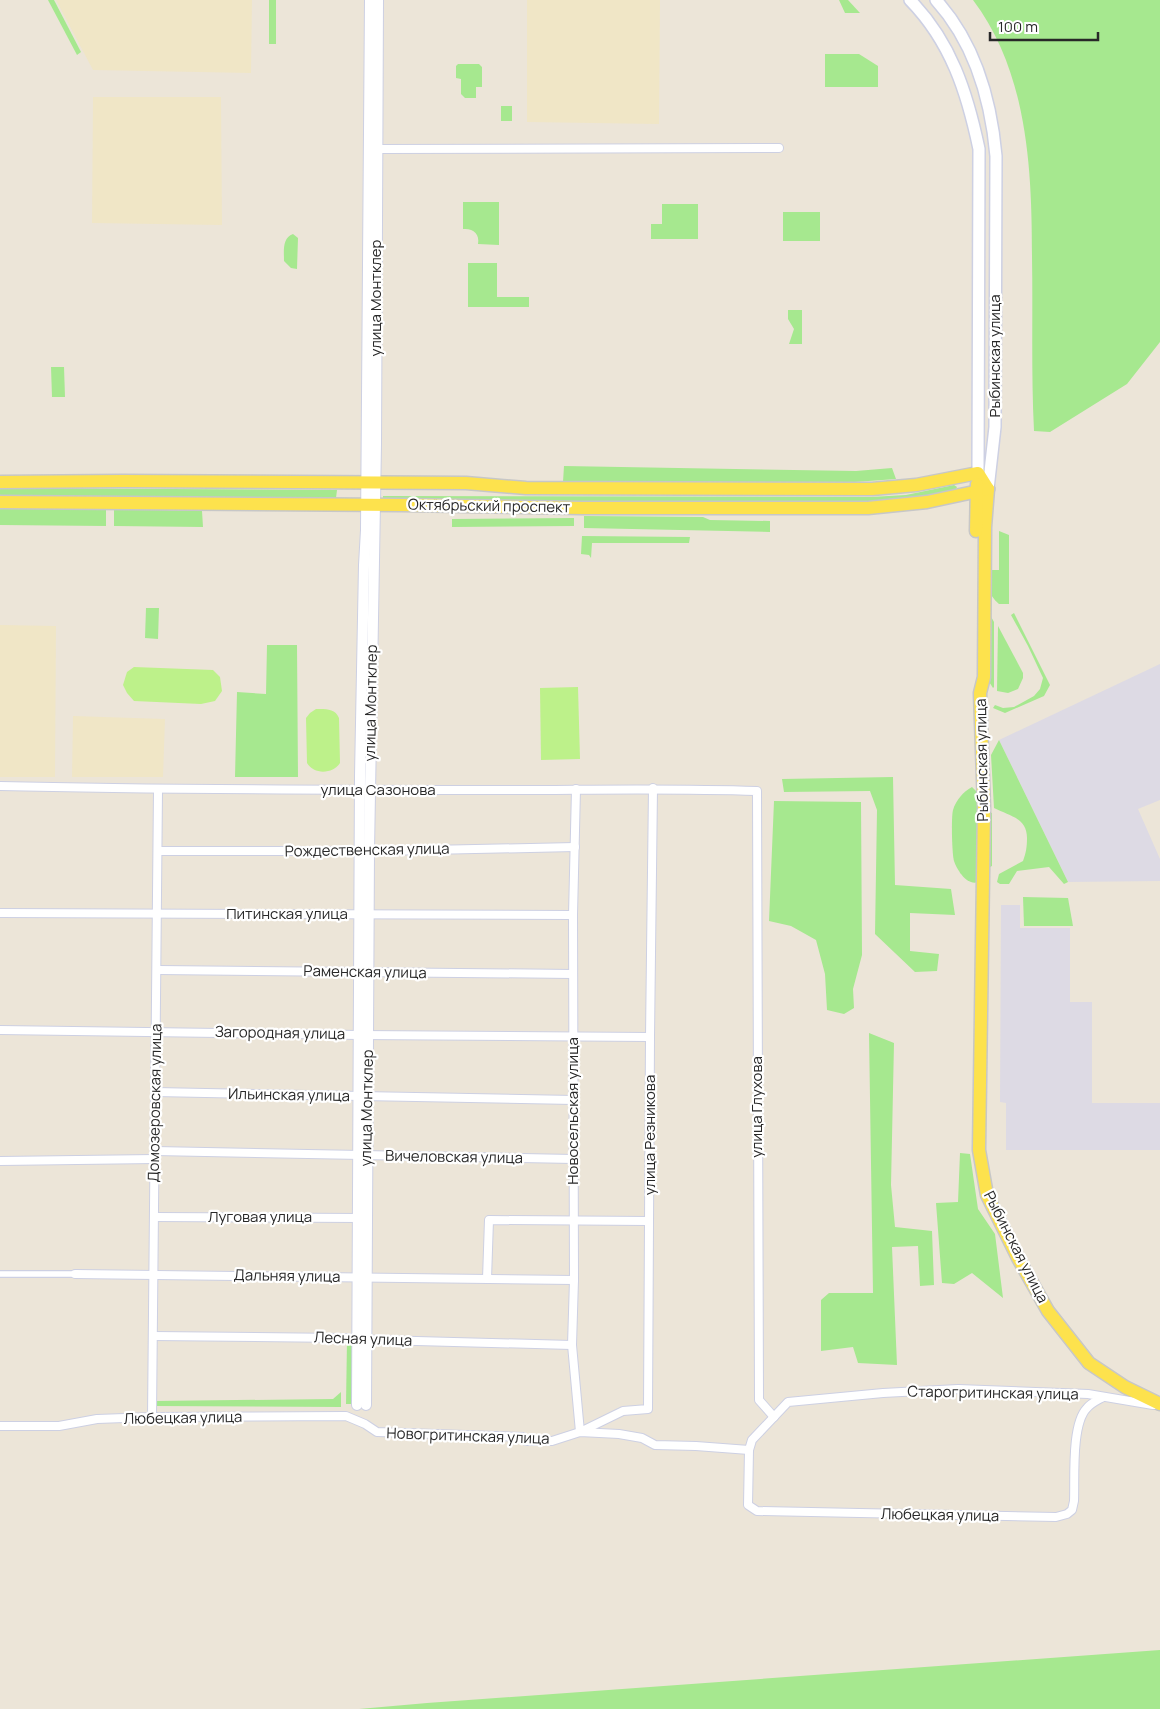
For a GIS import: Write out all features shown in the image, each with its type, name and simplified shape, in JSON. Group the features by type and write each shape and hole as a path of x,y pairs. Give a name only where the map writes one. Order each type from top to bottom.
{"main road":[{"path":"910,0 930,22 961,80 979,149 978,473 982,490"},
{"name":"Рыбинская улица","path":"936,0 946,11 974,60 990,108 996,156 995,427 982,490 985,527 984,676 980,693 984,808 979,1150 987,1195 1018,1258 1048,1311 1089,1363 1125,1387 1160,1405"},
{"name":"Октябрьский проспект","path":"0,482 466,483 526,488 872,490 946,480 978,473"},
{"name":"Октябрьский проспект","path":"0,502 582,508 868,508 927,502 982,490"}],"street":[{"name":"улица Монтклер","path":"370,0 371,483"},
{"name":"улица Монтклер","path":"362,1405 365,790 362,676 366,530 371,483 378,0"},
{"path":"377,149 779,148"},
{"name":"улица Сазонова","path":"0,786 158,790 576,790 653,788 757,791"},
{"name":"улица Резникова","path":"580,1432 623,1411 648,1409 653,788"},
{"name":"Домозеровская улица","path":"152,1417 158,970 158,790"},
{"name":"Новосельская улица","path":"576,790 573,914 574,1280 572,1345 580,1432"},
{"name":"улица Глухова","path":"757,791 759,1400 774,1417"},
{"name":"Рождественская улица","path":"158,851 364,851 575,847"},
{"name":"Питинская улица","path":"0,913 158,915 573,914"},
{"name":"Раменская улица","path":"158,970 573,974"},
{"name":"Загородная улица","path":"0,1030 650,1037"},
{"name":"Ильинская улица","path":"155,1092 574,1100"},
{"name":"Вичеловская улица","path":"0,1161 155,1155 362,1155 574,1159"},
{"name":"Луговая улица","path":"154,1216 362,1218"},
{"path":"487,1280 489,1220 650,1221"},
{"name":"Дальняя улица","path":"0,1274 153,1274 574,1280"},
{"name":"Лесная улица","path":"153,1336 572,1345"},
{"name":"Старогритинская улица","path":"752,1440 788,1402 883,1393 958,1389 1088,1394 1160,1405"},
{"name":"Любецкая улица","path":"752,1440 749,1450 748,1505 756,1512 1056,1517 1067,1514 1072,1510 1076,1429 1081,1416 1086,1408 1103,1397"},
{"path":"346,1416 362,1405"},
{"name":"Любецкая улица","path":"0,1426 60,1426 97,1420 152,1417 346,1416 365,1424"},
{"name":"Новогритинская улица","path":"365,1424 377,1432 523,1436 526,1441 552,1441 580,1432 619,1434 642,1438 655,1446 696,1446 749,1450"}],"shaded area":[{"path":"56,0 252,0 251,73 93,70"},
{"path":"527,0 660,0 659,124 527,122"},
{"path":"93,97 221,97 222,225 92,223"},
{"path":"0,625 56,626 55,777 0,777"},
{"path":"1160,664 1160,800 1138,809 1160,859 1160,881 1068,882 999,740"},
{"path":"73,716 165,719 163,777 72,777"},
{"path":"1001,905 1020,905 1020,928 1070,928 1070,1002 1092,1002 1092,1103 1160,1103 1160,1150 1006,1150 1006,1103 1000,1102"}],"green space":[{"path":"48,0 54,0 81,52 77,55"},
{"path":"269,0 276,0 276,44 269,44"},
{"path":"839,0 848,0 860,13 845,13"},
{"path":"973,0 1160,0 1160,342 1127,384 1050,432 1034,431 1031,190 1023,123 1016,90 1005,59 991,28"},
{"path":"825,54 859,54 878,66 878,87 825,87"},
{"path":"458,64 479,64 482,67 482,87 476,87 476,98 465,98 461,94 461,79 456,78 456,66"},
{"path":"501,106 512,106 512,121 501,121"},
{"path":"463,202 499,202 499,245 478,244 478,237 475,232 463,229"},
{"path":"662,204 698,204 698,239 651,239 651,224 662,224"},
{"path":"783,212 820,212 820,241 783,241"},
{"path":"293,234 298,238 297,269 291,268 284,261 285,242"},
{"path":"468,263 497,263 497,297 529,297 529,307 468,307"},
{"path":"788,310 802,310 802,344 789,344 794,329 788,319"},
{"path":"51,367 64,367 65,397 52,397"},
{"path":"564,466 856,471 892,468 896,479 855,482 563,482"},
{"path":"954,485 957,487 955,491 911,501 869,504 383,502 383,496 871,497 906,495"},
{"path":"0,488 337,490 336,498 0,496"},
{"path":"0,509 106,509 106,526 0,525"},
{"path":"114,509 202,511 203,527 114,526"},
{"path":"584,516 703,517 710,520 770,521 770,532 584,528"},
{"path":"574,518 574,526 452,527 452,519"},
{"path":"999,531 1009,535 1009,604 999,604 992,597 989,588 992,570 999,570"},
{"path":"582,536 690,537 689,543 592,543 591,558 589,555 581,554"},
{"path":"146,608 159,608 158,639 145,638"},
{"path":"1014,613 1050,685 1044,696 1005,713 993,708 995,705 1003,708 1014,707 1034,696 1040,689 1043,678 1011,615"},
{"path":"990,615 994,622 993,688 988,680"},
{"path":"998,626 1023,673 1018,689 1008,693 997,691"},
{"path":"267,645 297,645 298,777 235,777 237,692 266,694"},
{"path":"134,667 213,670 220,677 222,691 215,701 201,704 134,701 123,685 127,672"},
{"path":"578,687 580,759 541,760 540,688"},
{"path":"316,709 326,709 335,712 339,718 340,763 337,767 323,772 314,770 307,763 306,718"},
{"path":"999,740 1068,882 1064,884 1049,867 1017,871 1009,884 997,882 999,874 1023,861 1027,838 1026,831 1021,822 994,808 991,755"},
{"path":"893,777 895,885 951,889 955,915 910,913 910,951 939,954 937,971 915,972 875,934 877,810 870,791 784,792 782,779"},
{"path":"972,787 979,794 978,882 974,883 966,879 955,865 952,836 954,806 960,797"},
{"path":"774,801 861,802 862,955 853,989 854,1008 844,1014 827,1010 825,974 816,940 791,926 769,921"},
{"path":"987,811 992,813 992,866 986,869"},
{"path":"1023,897 1068,898 1073,926 1024,926"},
{"path":"869,1033 894,1043 891,1185 895,1227 932,1231 934,1285 920,1286 918,1246 892,1247 897,1365 858,1363 853,1347 821,1351 821,1300 829,1293 873,1293"},
{"path":"960,1153 970,1154 978,1209 995,1234 1003,1298 972,1273 954,1284 942,1283 936,1203 958,1202"},
{"path":"347,1341 353,1344 353,1404 346,1404"},
{"path":"341,1392 341,1407 155,1406 155,1401 333,1399"},
{"path":"1160,1650 1160,1709 359,1709 427,1703"}]}
